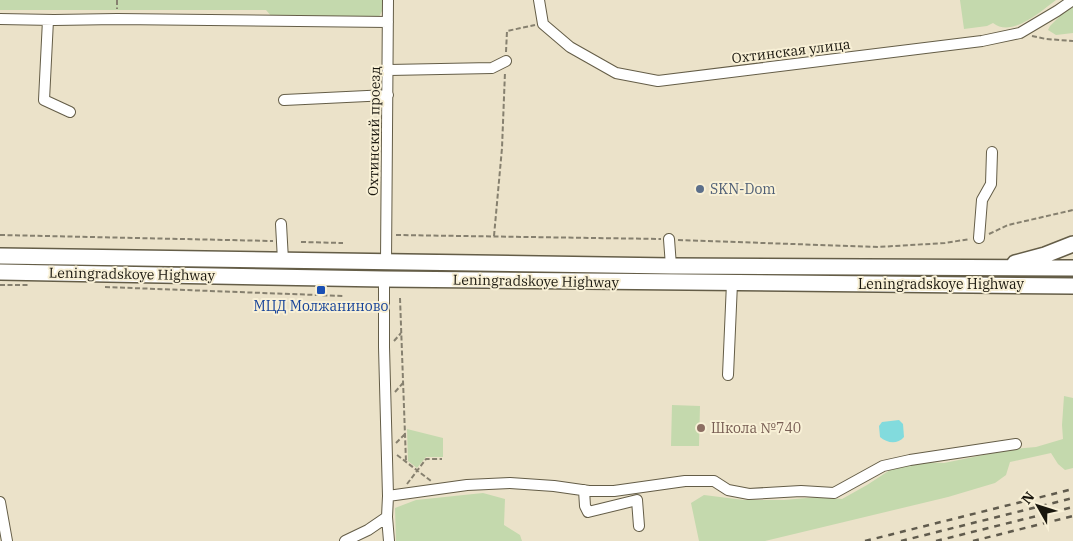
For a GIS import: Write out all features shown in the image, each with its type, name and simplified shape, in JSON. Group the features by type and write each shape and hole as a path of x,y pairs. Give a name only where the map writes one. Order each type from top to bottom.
{"highway":[{"path":"996,268 1045,255 1073,244"},
{"name":"Leningradskoye Highway","path":"0,256 386,263 1073,268"},
{"name":"Leningradskoye Highway","path":"0,272 384,279 1073,286"}],"street":[{"name":"Охтинский проезд","path":"386,263 389,70 388,0"},
{"path":"539,0 543,24"},
{"name":"Охтинская улица","path":"543,24 570,46 616,72 658,81 982,41 1020,33 1072,0"},
{"path":"0,18 48,20 388,22"},
{"path":"48,20 44,100 70,112"},
{"path":"389,70 492,68 506,61"},
{"path":"284,100 388,95"},
{"path":"980,238 982,200 991,184 992,152"},
{"path":"281,224 283,260"},
{"path":"669,239 671,266"},
{"path":"384,279 387,517 389,541"},
{"path":"728,375 732,283"},
{"path":"388,496 467,485 510,483 614,491 685,481 714,481 728,490 749,494 801,491 834,493 883,466 910,460 1016,444"},
{"path":"584,490 585,506 588,512 637,500 639,526"},
{"path":"0,502 7,541"},
{"path":"345,541 368,530 387,517"}],"path":[{"path":"494,236 502,148 507,31 543,24"},
{"path":"1020,33 1046,39 1073,41"},
{"path":"386,235 669,239 878,247 945,243 980,238 1008,225 1073,210"},
{"path":"0,235 282,242"},
{"path":"301,242 343,243"},
{"path":"0,285 29,286"},
{"path":"106,287 343,296"},
{"path":"400,298 406,462"},
{"path":"389,346 401,333"},
{"path":"390,398 403,382"},
{"path":"396,444 405,434"},
{"path":"391,450 436,485"},
{"path":"403,490 426,460 442,459"}],"green space":[{"path":"0,0 382,0 383,9 379,17 272,17 266,10 0,10"},
{"path":"960,0 1056,0 1034,16 1017,25 1001,27 993,23 987,26 964,29"},
{"path":"1073,3 1073,33 1056,35 1048,30 1050,26"},
{"path":"1064,396 1073,398 1073,468 1065,470 1058,464 1051,453 1010,462 1006,475 995,483 948,497 765,541 699,541 691,503 704,495 744,500 784,500 817,497 842,499 890,470 917,462 944,463 1013,449 1036,447 1063,439"},
{"path":"672,405 700,406 699,446 671,446"},
{"path":"407,429 443,438 443,457 426,457 417,468 408,461"},
{"path":"483,493 505,499 504,525 520,535 522,541 396,541 395,508 416,500"}],"water":[{"path":"899,420 903,424 904,437 901,440 892,442 880,437 879,426 882,422"}],"railway":[{"path":"865,541 1073,489"},
{"path":"901,541 1073,498"},
{"path":"936,541 1073,507"},
{"path":"973,541 1073,516"}],"place":[{"name":"SKN-Dom","path":"700,189"},
{"name":"МЦД Молжаниново","path":"321,290"},
{"name":"Школа №740","path":"701,428"}]}
